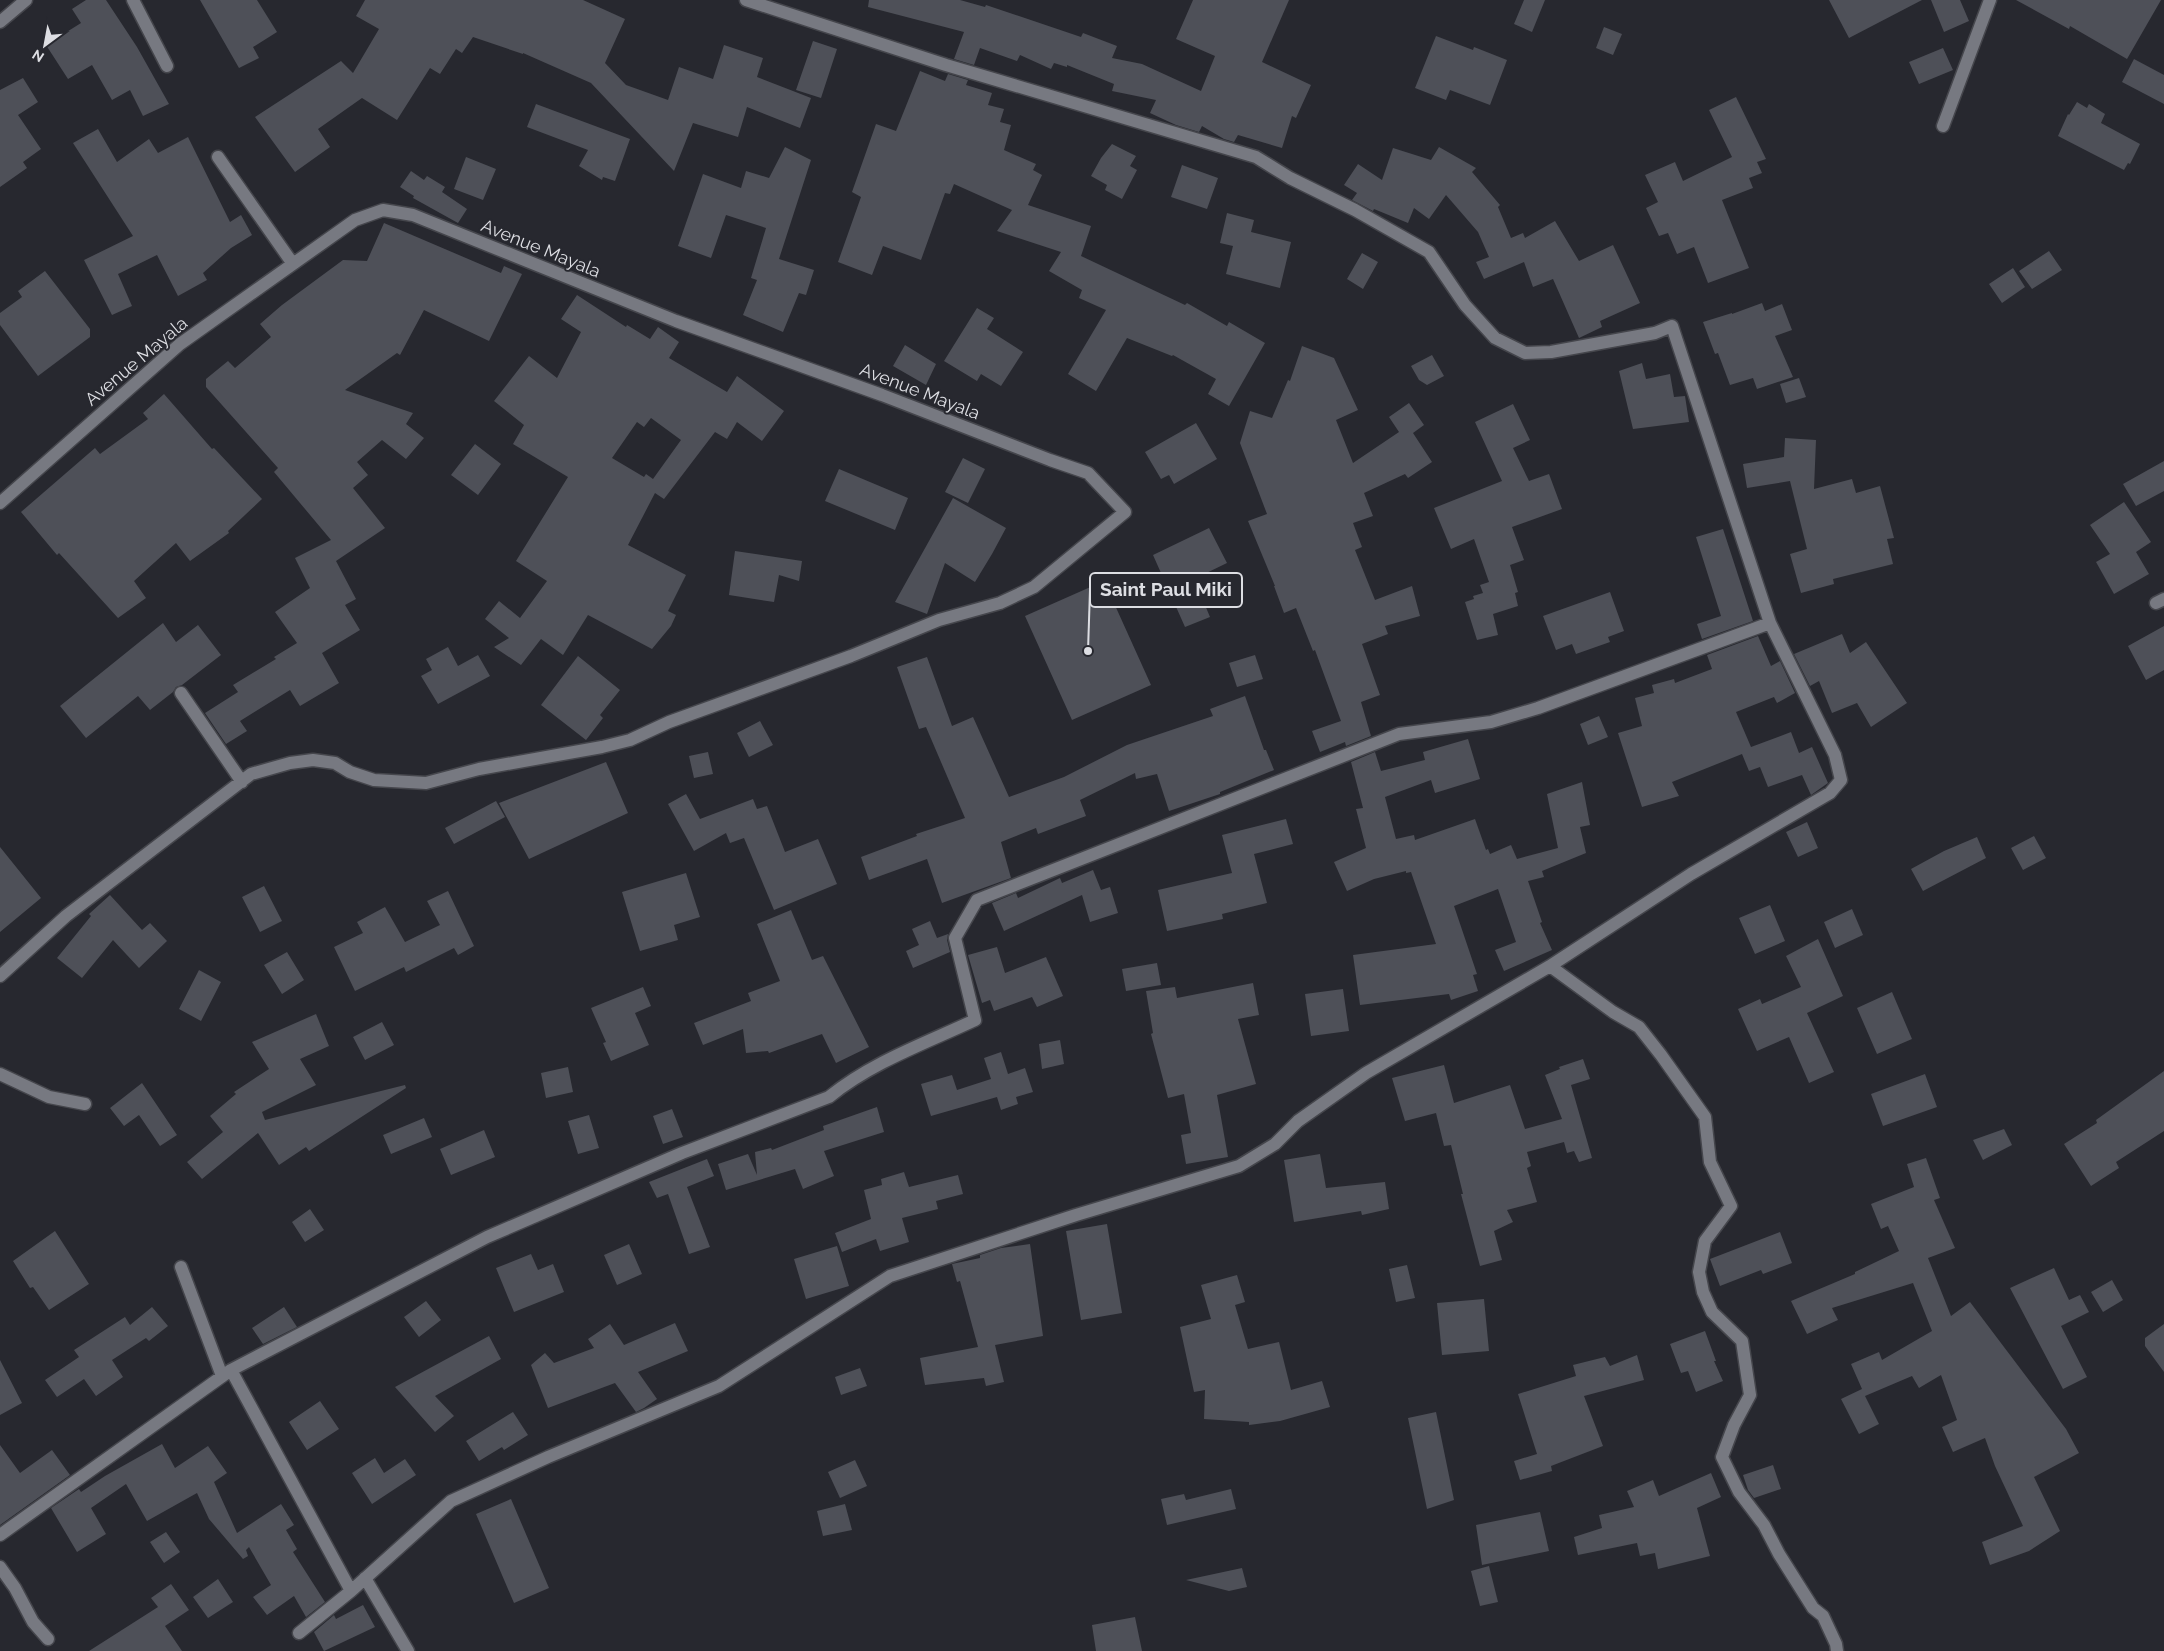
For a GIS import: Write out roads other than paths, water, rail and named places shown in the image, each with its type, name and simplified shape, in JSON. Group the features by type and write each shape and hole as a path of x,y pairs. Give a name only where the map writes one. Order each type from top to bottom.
{"street":[{"path":"0,22 26,0"},
{"path":"133,0 167,66"},
{"path":"299,1633 351,1592 450,1501 548,1457 719,1386 890,1276 1076,1215 1239,1166 1274,1144 1298,1121 1366,1072 1550,966 1690,874 1830,794 1841,780 1836,755 1770,623 1672,326 1655,333 1551,352 1525,353 1495,338 1465,305 1430,252 1355,210 1290,178 1256,156 946,65 746,0"},
{"path":"1943,126 1990,0"},
{"path":"218,157 293,264"},
{"name":"Avenue Mayala","path":"0,503 180,344 356,220 384,210 414,215 676,321 882,395 1088,473 1125,512 1034,587 1000,603 939,620 851,656 668,722 630,740 602,747 479,769 426,783 374,780 350,772 335,763 313,760 290,763 251,774 242,782"},
{"path":"0,1535 227,1373 487,1237 682,1153 829,1097 844,1084 882,1063 975,1020 955,938 977,900 1399,734 1491,722 1538,708 1770,623"},
{"path":"0,976 66,916 242,782 181,693"},
{"path":"1550,966 1613,1012 1639,1027 1705,1117 1710,1162 1731,1206 1705,1241 1699,1272 1703,1292 1712,1312 1742,1341 1750,1395 1734,1425 1722,1457 1739,1492 1764,1525 1813,1608 1823,1616 1836,1644 1837,1651"},
{"path":"0,1074 49,1097 85,1104"},
{"path":"181,1267 227,1373 351,1592"},
{"path":"0,1568 14,1588 33,1622 48,1639"},
{"path":"365,1578 408,1651"}],"place":[{"name":"Saint Paul Miki","path":"1088,651"}]}
